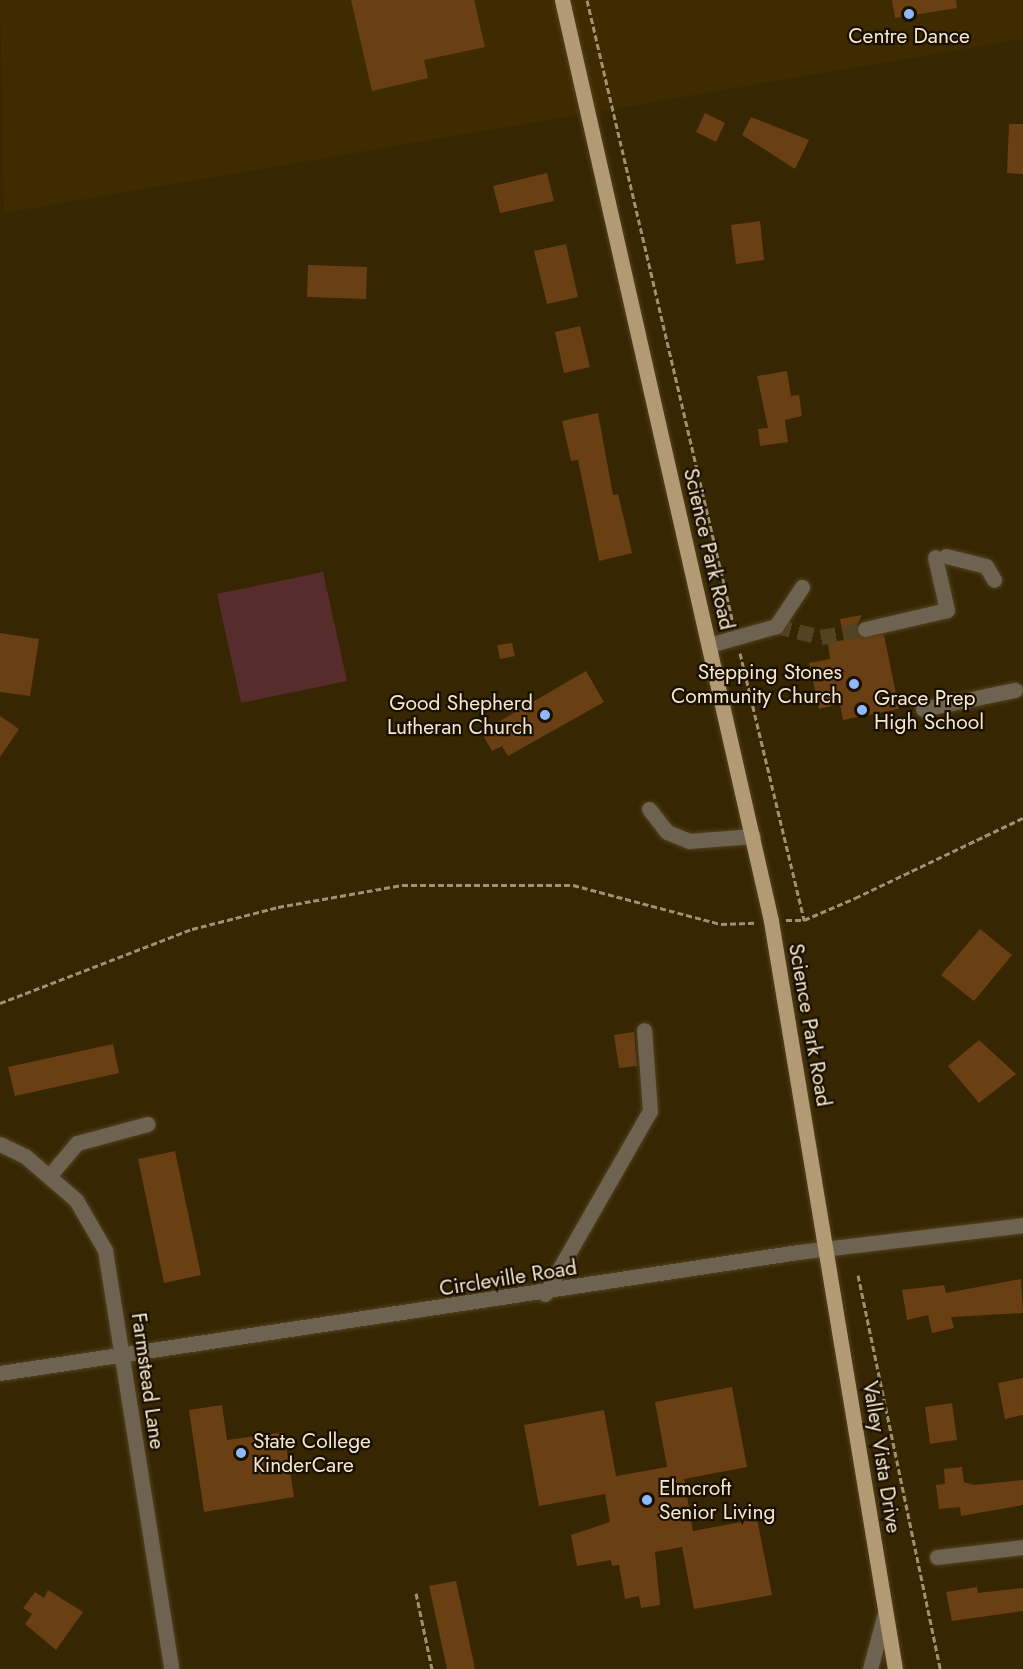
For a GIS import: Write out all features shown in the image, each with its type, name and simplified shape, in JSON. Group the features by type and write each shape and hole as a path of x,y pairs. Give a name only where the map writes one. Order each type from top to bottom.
{"main road":[{"name":"Science Park Road","path":"562,0 753,836 829,1251"},
{"name":"Valley Vista Drive","path":"829,1251 894,1669"}],"street":[{"path":"865,629 947,610 940,556 986,566 994,580"},
{"path":"709,645 776,626 802,587"},
{"path":"923,710 1015,690"},
{"path":"649,809 667,832 689,841 753,836"},
{"path":"545,1294 650,1111 644,1030"},
{"path":"50,1175 77,1143 148,1124"},
{"name":"Farmstead Lane","path":"0,1144 50,1175 76,1200 105,1250 171,1669"},
{"name":"Circleville Road","path":"0,1373 829,1251 1023,1225"},
{"path":"937,1557 1023,1547"},
{"path":"870,1669 885,1613"}],"path":[{"path":"587,0 804,920"},
{"path":"789,920 804,920 1023,818"},
{"path":"0,1003 192,929 278,907 402,885 573,885 722,924 748,923"},
{"path":"858,1275 940,1669"},
{"path":"416,1593 432,1669"}],"shaded area":[{"path":"0,0 1023,0 1023,39 4,213"},
{"path":"323,572 347,681 241,703 217,594"}],"building":[{"path":"351,0 474,0 485,47 424,60 428,78 372,91"},
{"name":"Centre Dance","path":"892,0 956,0 957,8 895,18"},
{"path":"705,113 725,123 716,142 696,132"},
{"path":"751,117 809,140 795,169 742,135"},
{"path":"1009,124 1023,124 1023,174 1007,173"},
{"path":"547,173 554,201 500,213 493,186"},
{"path":"760,221 764,260 736,264 731,225"},
{"path":"566,244 578,297 547,304 534,251"},
{"path":"308,265 367,267 366,299 307,297"},
{"path":"580,326 590,367 564,373 555,332"},
{"path":"787,371 791,396 799,395 802,416 785,420 788,442 760,446 758,429 768,428 757,376"},
{"path":"598,413 613,495 618,494 632,553 599,561 578,460 571,461 562,421"},
{"name":"Stepping Stones Community Church","path":"862,615 856,627 858,636 884,635 899,709 843,720 840,704 819,709 809,663 830,659 828,643 844,640 840,619"},
{"path":"0,633 39,639 30,696 0,692"},
{"path":"512,643 515,656 500,659 497,645"},
{"name":"Good Shepherd Lutheran Church","path":"586,671 604,702 508,756 502,746 492,751 481,732"},
{"path":"0,716 19,729 0,757"},
{"path":"980,929 1012,955 974,1001 941,975"},
{"path":"634,1032 637,1066 619,1068 614,1035"},
{"path":"979,1040 1016,1074 979,1103 948,1066"},
{"path":"113,1044 119,1073 15,1096 8,1067"},
{"path":"175,1151 201,1275 164,1283 138,1159"},
{"path":"1021,1279 1023,1313 951,1317 954,1328 932,1333 928,1315 907,1320 902,1290 944,1285 946,1293"},
{"path":"1023,1378 1023,1415 1005,1419 998,1383"},
{"name":"Elmcroft Senior Living","path":"732,1387 747,1467 684,1479 693,1531 757,1519 772,1595 694,1609 682,1547 655,1552 660,1605 641,1608 639,1596 625,1599 619,1565 612,1566 611,1560 577,1566 571,1535 610,1522 605,1494 539,1506 524,1425 604,1410 616,1476 667,1467 655,1402"},
{"path":"952,1403 957,1440 930,1444 925,1407"},
{"name":"State College KinderCare","path":"222,1405 227,1440 284,1432 294,1497 204,1512 189,1410"},
{"path":"962,1467 964,1482 974,1485 1023,1480 1023,1505 961,1516 960,1507 939,1509 936,1485 945,1484 944,1469"},
{"path":"456,1581 475,1669 447,1669 429,1586"},
{"path":"977,1587 978,1593 1023,1588 1023,1611 952,1621 946,1592"},
{"path":"48,1590 83,1612 56,1650 25,1624 32,1614 23,1608 35,1592 44,1598"}],"tunnel":[{"path":"776,626 821,637 865,629"}],"place":[{"name":"Centre Dance","path":"909,14"},
{"name":"Stepping Stones Community Church","path":"854,684"},
{"name":"Grace Prep High School","path":"862,710"},
{"name":"Good Shepherd Lutheran Church","path":"545,715"},
{"name":"State College KinderCare","path":"241,1453"},
{"name":"Elmcroft Senior Living","path":"647,1500"}]}
